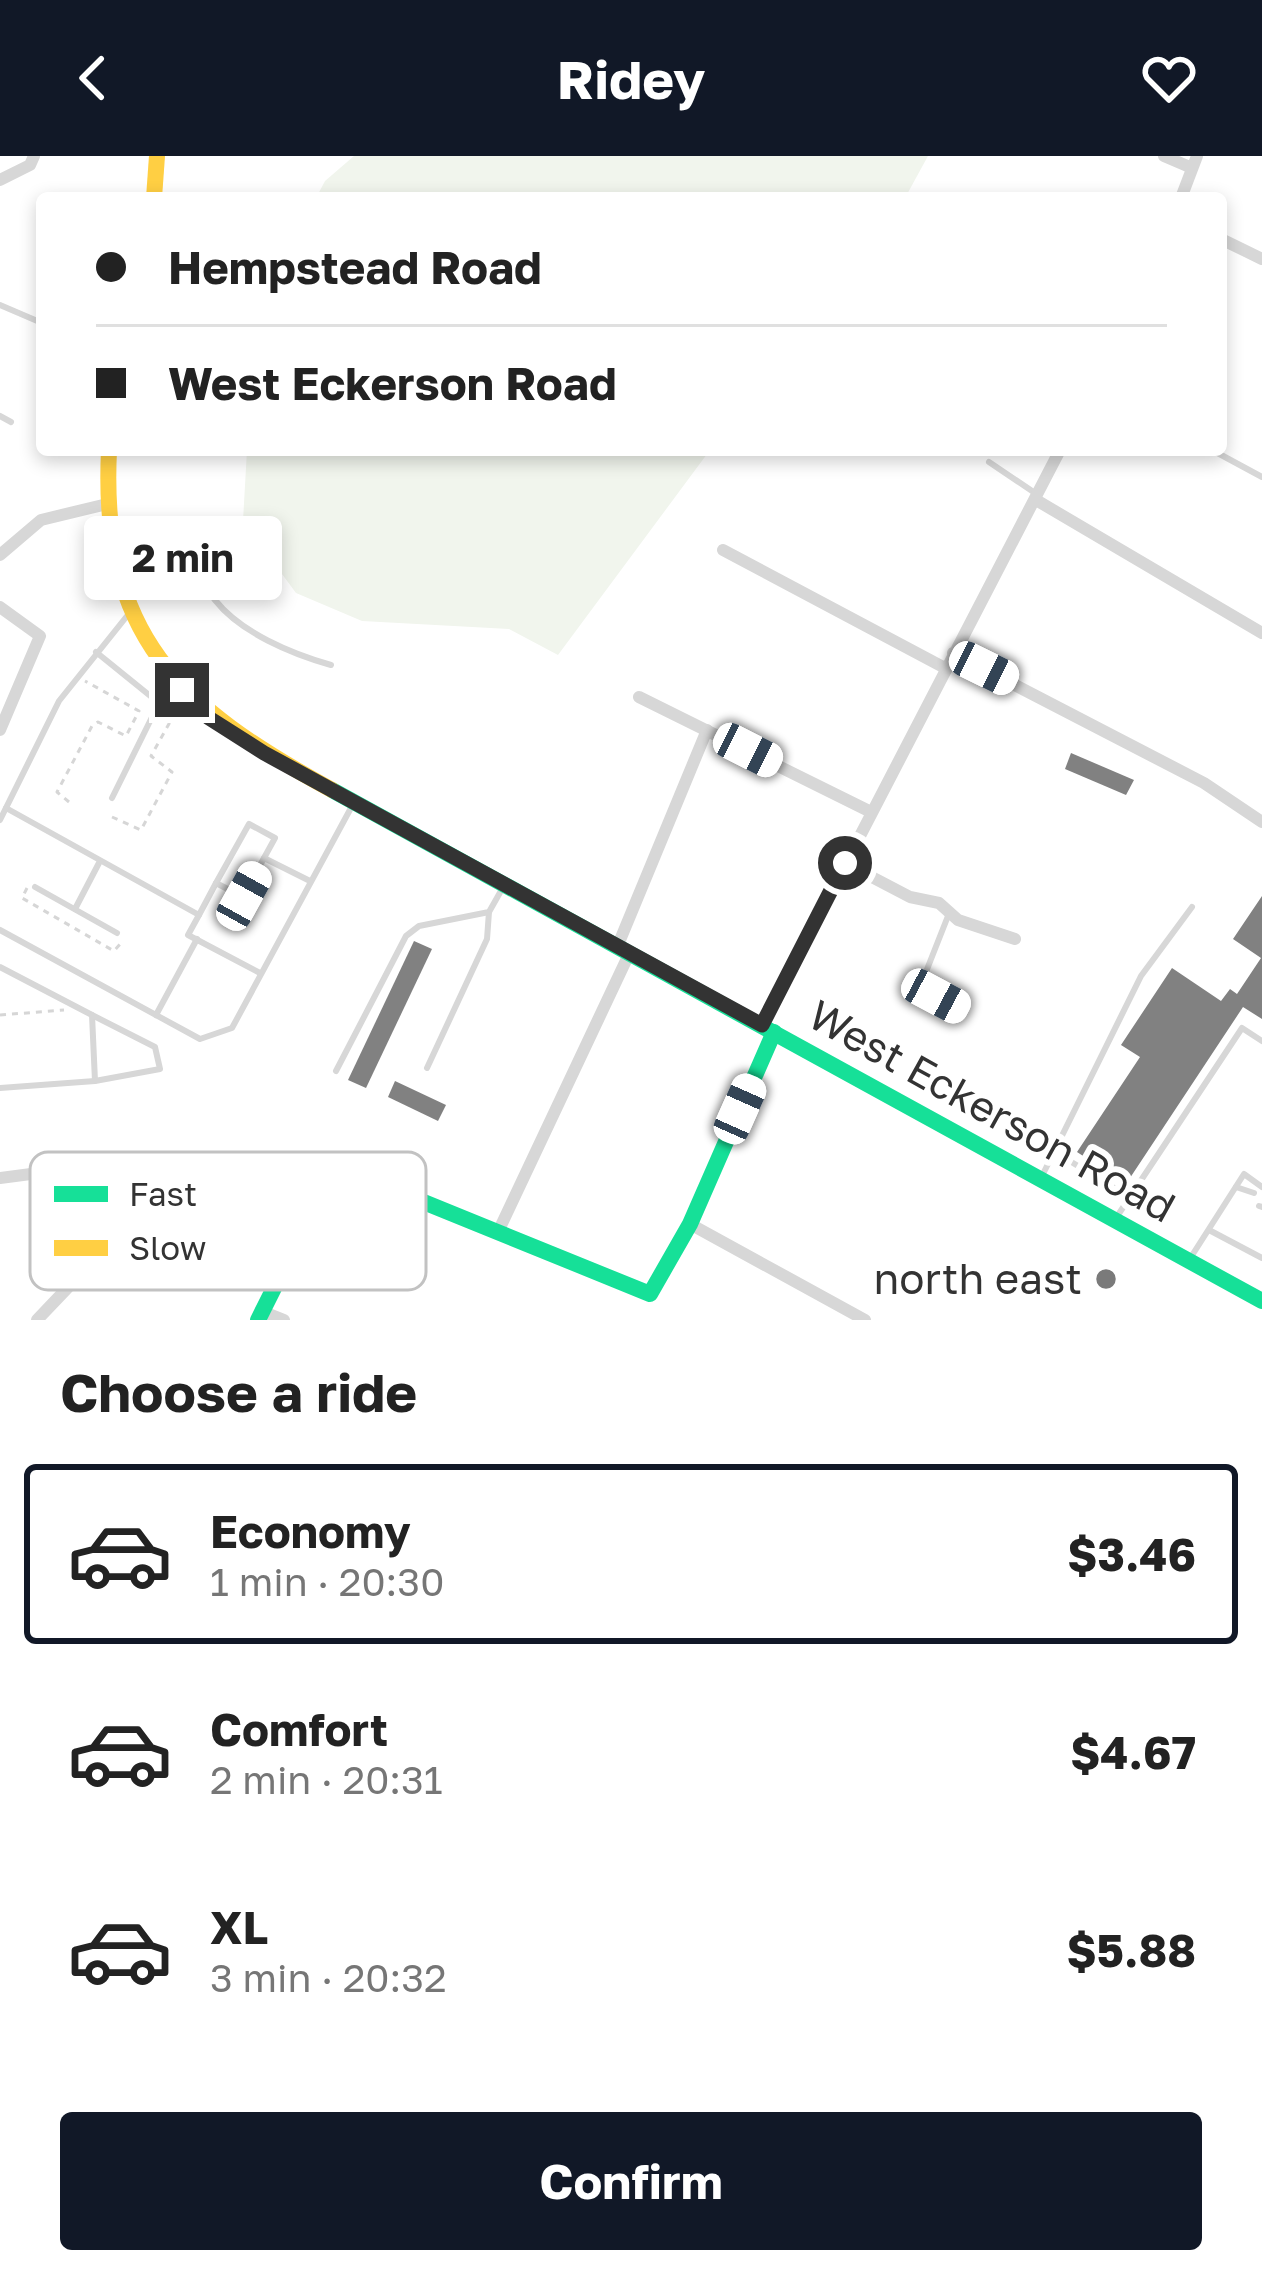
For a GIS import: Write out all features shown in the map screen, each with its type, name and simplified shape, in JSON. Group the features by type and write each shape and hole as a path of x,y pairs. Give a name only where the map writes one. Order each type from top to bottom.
{"street":[{"path":"0,180 30,165 34,156"},
{"path":"154,192 157,156"},
{"path":"1164,156 1194,162 1182,192"},
{"path":"1227,242 1262,259"},
{"name":"West Eckerson Road","path":"108,456 103,505 115,570 156,657 209,718 1262,1301"},
{"path":"426,1203 650,1294 690,1224 768,1029 869,812 1057,456"},
{"path":"1037,498 1262,633"},
{"path":"0,555 41,520 103,505"},
{"path":"723,550 945,668"},
{"path":"0,608 40,636 0,730"},
{"path":"953,652 1204,783 1262,822"},
{"path":"639,697 869,812"},
{"path":"498,1232 624,948 707,730"},
{"path":"845,863 910,897 939,903 950,913 1015,939"},
{"path":"0,1178 30,1174"},
{"path":"690,1224 865,1320"},
{"path":"37,1320 66,1290"},
{"path":"261,1316 284,1320"}],"lane":[{"path":"0,304 36,320"},
{"path":"0,416 11,422"},
{"path":"1223,456 1262,477"},
{"path":"989,462 1037,498"},
{"path":"115,570 162,543 178,545 191,556 214,599 234,618 286,649 331,665"},
{"path":"0,820 59,701 131,611"},
{"path":"96,652 159,704 112,798"},
{"path":"0,930 200,1039 210,1039 232,1028 354,802"},
{"path":"6,808 199,915"},
{"path":"216,883 243,897 275,838 249,824 216,883 188,935 262,974"},
{"path":"264,858 310,881"},
{"path":"75,909 100,861"},
{"path":"427,1068 487,939 489,912 505,884"},
{"path":"32,886 117,933"},
{"path":"1041,1177 1141,976 1192,907"},
{"path":"336,1071 406,936 419,926 489,912"},
{"path":"950,913 922,982 960,1008"},
{"path":"156,1015 197,940"},
{"path":"0,967 155,1047 160,1069 95,1081 0,1088"},
{"path":"92,1015 95,1081"},
{"path":"1115,1218 1242,1028 1262,1042"},
{"path":"1055,1152 1130,1197"},
{"path":"1190,1260 1240,1190 1244,1174 1262,1186"},
{"path":"1240,1190 1252,1197"},
{"path":"1209,1229 1262,1258"}],"path":[{"path":"69,802 57,792 92,726 98,722 124,737 139,711 78,677"},
{"path":"112,817 141,830 172,772 151,756 170,722 194,718"},
{"path":"32,886 22,898 114,950 128,930"},
{"path":"0,1016 78,1008"}],"shaded area":[{"path":"354,156 928,156 908,192 319,192"},
{"path":"247,456 706,456 558,655 509,629 362,621 296,593 243,521"}],"building":[{"path":"1071,753 1134,780 1126,795 1065,769"},
{"path":"1262,896 1262,1019 1243,1007 1126,1184 1077,1152 1140,1057 1121,1045 1172,968 1221,1001 1230,989 1237,994 1261,958 1233,939"},
{"path":"414,941 432,949 366,1088 348,1080"},
{"path":"395,1081 446,1105 438,1121 388,1097"}],"traffic: fast":[{"path":"332,790 1262,1301"},
{"path":"426,1203 650,1294 690,1224 774,1032"},
{"path":"258,1320 273,1290"}],"traffic: slow":[{"path":"154,192 157,156"},
{"path":"109,456 110,515 118,570 135,617 159,658 191,695 231,728 332,790"}],"place":[{"name":"north east","path":"1106,1279"}],"route":[{"path":"182,690 209,718 264,753 762,1025 845,863"}]}
